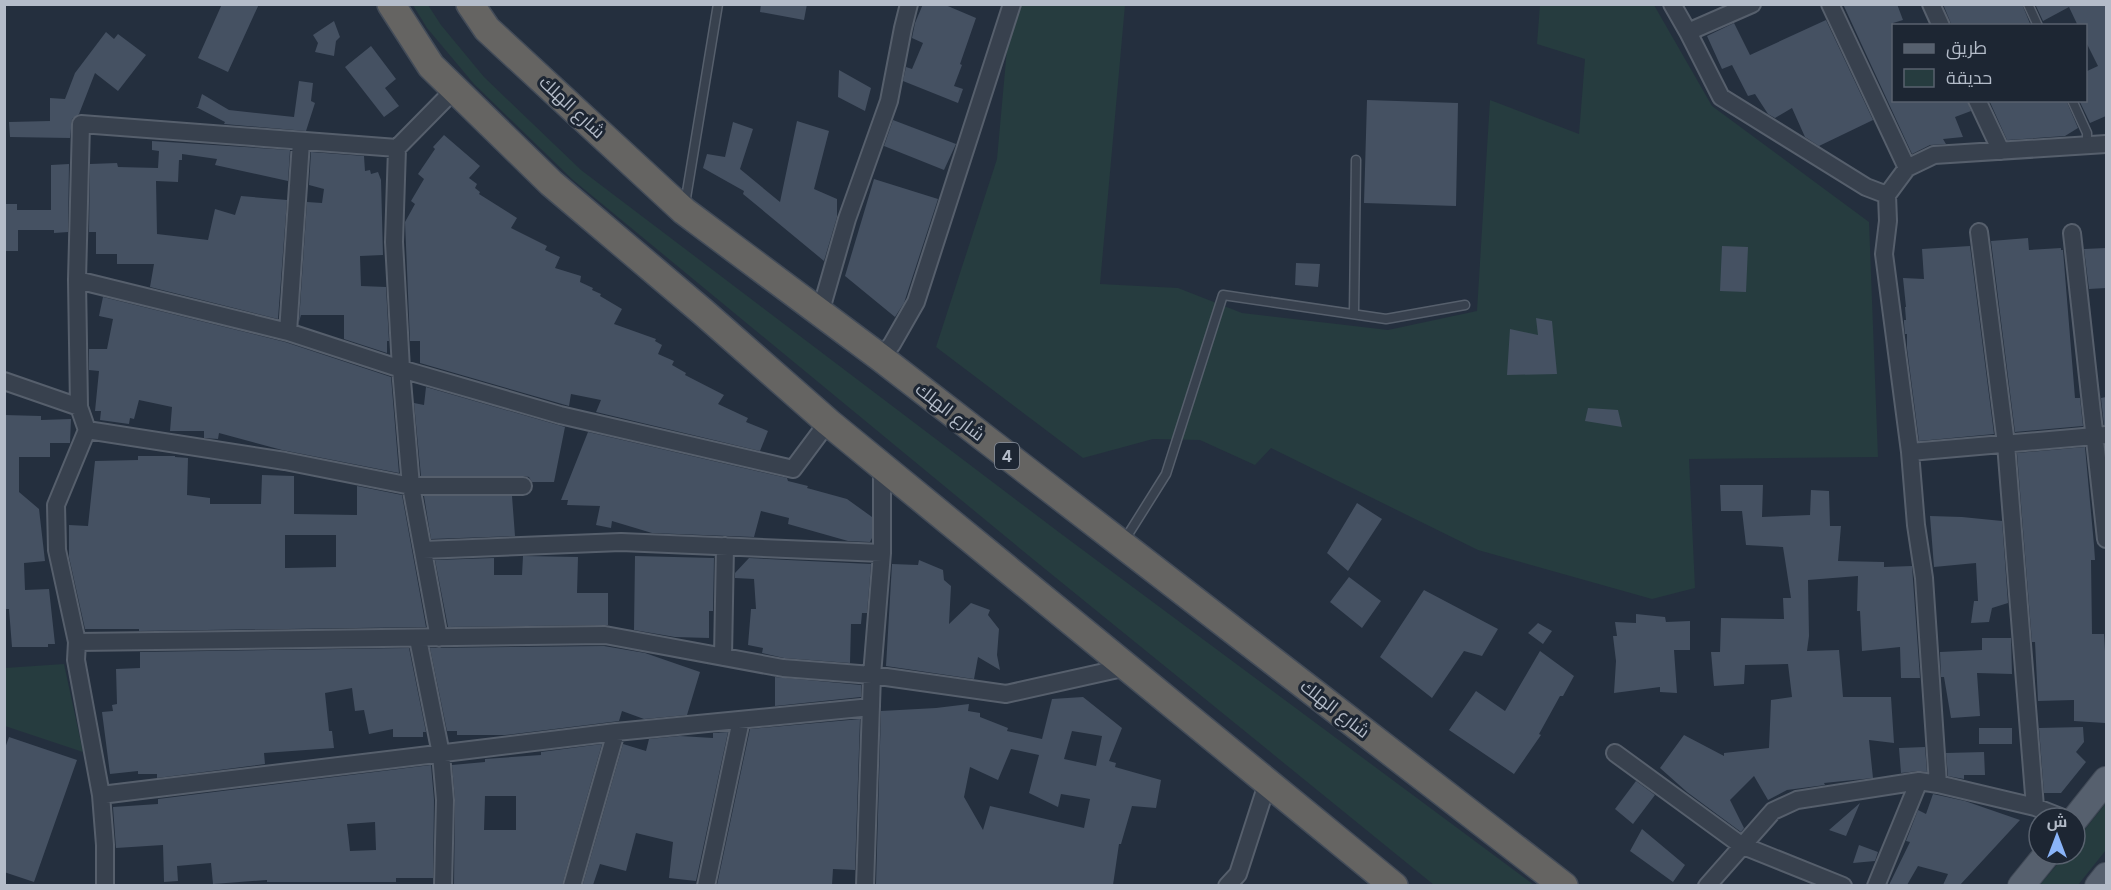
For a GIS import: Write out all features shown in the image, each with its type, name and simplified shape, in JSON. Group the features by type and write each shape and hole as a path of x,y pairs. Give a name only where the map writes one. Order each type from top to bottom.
{"highway":[{"path":"391,4 431,66 551,183 882,467 1394,885"},
{"name":"شارع الهلك","path":"470,4 487,29 684,211 881,358 1564,885"}],"main road":[{"path":"2085,806 2106,780"},
{"path":"2021,885 2037,866"},
{"path":"2098,885 2106,876"}],"street":[{"path":"820,313 847,219 889,101 909,4"},
{"path":"881,358 892,344 916,302 1012,4"},
{"path":"1672,4 1721,98 1866,187 1887,195"},
{"path":"1688,32 1752,4"},
{"path":"1830,4 1907,168"},
{"path":"1931,4 1940,24"},
{"path":"439,638 411,486 401,369 394,242 397,148 455,89"},
{"path":"1978,102 2001,151"},
{"path":"105,885 101,795 76,660 77,642 57,550 56,505 87,430 79,407 77,280 81,124 397,148"},
{"path":"288,332 301,142"},
{"path":"1938,784 1924,578 1884,255 1888,221 1887,195 1907,168 1934,155 2106,144"},
{"path":"1979,232 2006,444 2035,806"},
{"path":"2072,233 2101,436 2106,539"},
{"path":"77,280 288,332 401,369 560,415 793,469 828,422"},
{"path":"4,381 79,407"},
{"path":"87,430 285,461 411,486 523,486"},
{"path":"1910,452 2101,436"},
{"path":"865,885 872,675 882,553 882,467"},
{"path":"423,550 621,542 882,553"},
{"path":"723,657 725,546"},
{"path":"77,642 605,635 783,668 872,675 1006,694 1127,667"},
{"path":"418,639 441,754 445,800 443,885"},
{"path":"101,795 616,732 871,707"},
{"path":"706,885 741,720"},
{"path":"572,885 616,732"},
{"path":"1616,753 1741,845 1843,885"},
{"path":"1227,885 1238,874 1268,781"},
{"path":"1707,885 1773,811 1797,800 1919,781 2031,806"},
{"path":"1876,885 1919,781"}],"lane":[{"path":"684,211 718,4"},
{"path":"2028,4 2037,24"},
{"path":"2073,102 2088,133 2087,144"},
{"path":"1354,313 1356,160"},
{"path":"1122,544 1167,474 1223,295 1386,319 1465,305"}],"green space":[{"path":"413,5 428,5 441,25 484,77 581,170 1060,533 1534,885 1434,885 1034,560 573,180 474,84 427,28"},
{"path":"1011,5 1125,5 1100,284 1178,288 1242,313 1388,330 1477,311 1490,100 1579,134 1585,59 1537,44 1540,5 1654,5 1712,106 1869,222 1878,457 1689,459 1695,588 1652,599 1478,550 1271,448 1255,465 1200,440 1153,439 1083,458 936,347 997,159"},
{"path":"64,664 83,752 5,726 5,668"},
{"path":"2106,803 2106,850 2078,885 2040,885 2056,866 2087,866 2087,827"}],"building":[{"path":"222,4 259,4 228,72 198,58"},
{"path":"761,4 807,4 804,20 760,12"},
{"path":"923,4 943,4 976,18 954,86 963,89 958,103 903,81 906,67 912,69 923,43 912,38"},
{"path":"1843,4 1897,4 1903,20 1892,24 1892,102 1968,102 1971,111 1955,117 1963,137 1943,139 1946,144 1930,145 1912,154"},
{"path":"1943,4 2022,4 2030,24 1951,24"},
{"path":"2035,4 2106,4 2106,116 2090,123 2080,102 2087,102 2087,71 2098,66 2087,44 2087,24 2077,24 2069,7 2043,21"},
{"path":"1826,20 1873,120 1819,146 1805,137 1792,108 1775,118 1768,114 1755,94 1748,96 1732,65 1722,69 1707,36 1734,23 1750,55"},
{"path":"334,21 340,37 336,41 334,56 315,52 318,43 313,35"},
{"path":"106,32 114,39 118,34 146,55 118,91 95,73 79,114 72,119 70,138 10,137 9,122 50,121 50,98 65,99 75,73"},
{"path":"371,46 396,79 385,88 399,106 384,117 345,67"},
{"path":"839,70 871,88 865,111 838,97"},
{"path":"299,81 313,83 311,101 315,103 306,131 224,124 225,122 196,107 198,107 202,94 229,110 294,117"},
{"path":"1367,100 1458,103 1456,206 1364,203"},
{"path":"1990,102 2067,102 2078,128 2065,136 2007,140"},
{"path":"893,120 956,144 944,170 884,146"},
{"path":"797,121 829,131 814,189 837,199 837,217 824,261 743,194 744,191 703,168 707,154 725,157 733,122 753,129 740,169 780,202"},
{"path":"444,135 480,166 469,178 477,184 475,188 480,192 479,194 517,218 511,228 547,246 545,250 560,257 555,268 581,276 580,282 593,288 592,290 601,294 600,296 622,309 614,324 656,339 655,341 662,345 658,354 674,361 672,365 686,373 685,375 724,395 718,404 748,418 746,422 768,431 760,451 596,412 601,400 571,394 569,406 420,363 420,341 410,341 405,222 415,204 411,201 424,179 418,174 435,149 433,147"},
{"path":"152,141 290,150 288,181 215,165 217,159 182,154 182,160 179,160 178,182 156,181 157,234 208,240 215,209 235,215 241,196 287,200 278,319 150,287 154,264 117,264 117,254 96,254 96,232 89,232 90,164 117,163 118,167 158,168 159,151 152,150"},
{"path":"311,152 364,156 365,171 370,170 371,174 378,172 381,180 383,255 360,256 361,286 386,287 389,341 387,341 387,353 344,339 344,315 301,315 299,322 307,202 322,203 324,189 309,185"},
{"path":"69,164 68,232 18,230 18,251 4,251 4,204 17,204 17,210 51,210 51,165"},
{"path":"874,179 938,199 904,303 895,317 845,276"},
{"path":"2028,238 2029,250 2061,248 2063,250 2075,398 2080,398 2083,426 2015,432 1991,241"},
{"path":"1722,246 1748,247 1746,292 1720,291"},
{"path":"1970,246 1994,434 1919,441 1907,334 1905,334 1906,307 1903,278 1924,279 1922,249"},
{"path":"2106,248 2106,288 2089,289 2084,249"},
{"path":"1296,263 1320,264 1318,287 1295,285"},
{"path":"103,297 285,342 391,377 399,473 282,450 219,433 218,439 204,438 204,431 170,431 172,407 139,400 134,419 130,418 129,424 100,420 101,411 95,411 99,371 89,370 89,349 107,349 113,319 99,316"},
{"path":"1536,318 1552,321 1557,374 1507,375 1510,329 1538,335"},
{"path":"426,387 565,427 554,482 532,482 529,477 523,476 421,476 414,403 424,405"},
{"path":"2106,397 2106,425 2104,425 2101,398"},
{"path":"1588,408 1618,410 1622,427 1585,421"},
{"path":"4,415 41,416 41,420 71,419 70,443 50,443 50,457 19,457 19,492 39,509 45,561 24,563 25,590 49,589 55,644 48,644 48,647 12,647 9,609 6,609 4,573"},
{"path":"588,432 787,478 788,481 808,486 807,488 847,499 872,517 872,538 870,542 848,541 788,524 789,518 761,511 754,537 652,533 612,521 611,528 596,525 600,506 567,505 568,500 561,500"},
{"path":"2085,447 2095,560 2091,560 2092,634 2104,634 2105,723 2074,721 2074,700 2038,701 2035,642 2032,642 2017,453"},
{"path":"138,456 188,458 187,495 210,498 210,504 261,504 262,475 294,476 294,514 357,515 357,486 402,495 426,627 139,631 139,629 85,629 69,557 69,525 88,526 95,461 138,460","holes":["285,535 336,535 336,567 285,568"]},
{"path":"1720,485 1763,485 1762,517 1810,515 1811,490 1829,491 1830,526 1841,526 1838,561 1884,562 1884,567 1912,566 1920,678 1901,678 1900,647 1862,651 1860,611 1857,611 1858,576 1808,580 1807,651 1839,650 1843,697 1891,697 1894,743 1869,740 1873,778 1824,783 1825,785 1787,790 1768,800 1754,776 1730,800 1744,828 1741,832 1687,792 1660,768 1684,735 1724,756 1724,753 1769,748 1771,700 1792,697 1788,664 1745,665 1744,684 1714,686 1711,652 1720,652 1721,618 1784,619 1783,598 1791,598 1783,547 1746,545 1742,511 1721,511"},
{"path":"424,496 512,496 515,536 431,539"},
{"path":"1357,503 1382,519 1348,571 1327,553"},
{"path":"1930,516 2002,521 2008,603 1992,608 1989,622 1971,623 1974,601 1978,601 1976,563 1934,567"},
{"path":"523,556 578,557 577,593 608,593 608,625 448,627 435,560 494,558 494,575 522,575"},
{"path":"635,556 714,558 713,611 709,611 709,638 675,637 634,630"},
{"path":"749,558 871,564 867,613 862,613 861,624 851,624 850,663 784,658 762,653 763,648 748,645 751,609 756,609 754,579 735,578 735,573"},
{"path":"919,560 943,570 944,580 951,586 949,624 971,603 990,610 988,615 999,629 997,655 1000,670 978,657 974,679 886,666 892,564 918,565"},
{"path":"1349,577 1381,601 1362,628 1330,602"},
{"path":"1424,590 1498,629 1482,656 1464,651 1432,698 1380,657"},
{"path":"1636,614 1665,617 1666,622 1690,621 1690,650 1674,650 1677,693 1660,692 1660,687 1614,693 1616,661 1613,636 1617,636 1615,622 1636,623"},
{"path":"1538,623 1552,631 1543,644 1528,633"},
{"path":"1982,638 2011,638 2012,674 1977,673 1980,716 1951,718 1944,677 1941,677 1940,652 1982,650"},
{"path":"604,646 645,653 700,672 687,715 644,719 622,711 619,721 505,735 457,735 457,731 447,731 430,648"},
{"path":"409,648 426,732 423,732 423,737 393,737 393,729 369,734 364,710 355,711 352,688 325,693 329,731 332,731 334,748 264,753 265,764 157,778 157,774 138,774 138,771 110,774 102,712 113,711 112,705 117,704 116,669 140,668 140,652"},
{"path":"1540,651 1574,676 1563,696 1560,696 1539,734 1541,735 1514,774 1449,730 1476,691 1505,711"},
{"path":"775,677 861,685 861,697 775,706"},
{"path":"1083,697 1122,728 1109,761 1116,763 1115,767 1161,780 1156,808 1132,806 1121,844 1119,844 1113,885 876,884 881,711 969,704 968,711 980,713 980,717 1008,728 1007,731 1042,739 1052,699","holes":["1072,731 1102,736 1096,766 1064,759","1011,749 1039,755 1029,793 1058,807 1061,794 1090,799 1084,828 990,806 983,830 964,797 970,767 998,780"]},
{"path":"860,719 855,870 833,869 832,885 717,885 750,729"},
{"path":"2083,727 2084,742 2076,752 2086,762 2061,793 2044,793 2039,728"},
{"path":"1979,728 2012,728 2012,744 1979,744"},
{"path":"728,732 696,881 669,878 673,842 636,833 626,871 600,864 593,885 583,884 623,744 646,751 649,739 680,736 713,738 713,733"},
{"path":"9,737 77,760 34,882 4,872 4,751"},
{"path":"602,744 562,885 454,885 455,800 452,765 485,762 485,759 541,755 541,752","holes":["485,796 516,796 516,830 484,830"]},
{"path":"1925,747 1927,772 1901,773 1899,748"},
{"path":"1984,752 1985,775 1964,775 1964,779 1948,776 1946,753"},
{"path":"431,765 434,800 433,878 396,878 396,882 267,882 267,880 213,884 211,863 177,866 178,881 164,882 163,845 116,848 113,807 158,804 158,799","holes":["375,822 376,850 350,851 347,824"]},
{"path":"1636,781 1655,795 1633,824 1615,809"},
{"path":"1933,794 1965,801 2020,820 1960,885 1943,885 1948,874 1918,866 1907,885 1889,885 1910,842 1906,841 1918,810 1926,814"},
{"path":"1860,803 1846,836 1829,830"},
{"path":"1642,829 1685,865 1673,882 1630,851"},
{"path":"1859,845 1878,852 1875,861 1853,863"}]}
